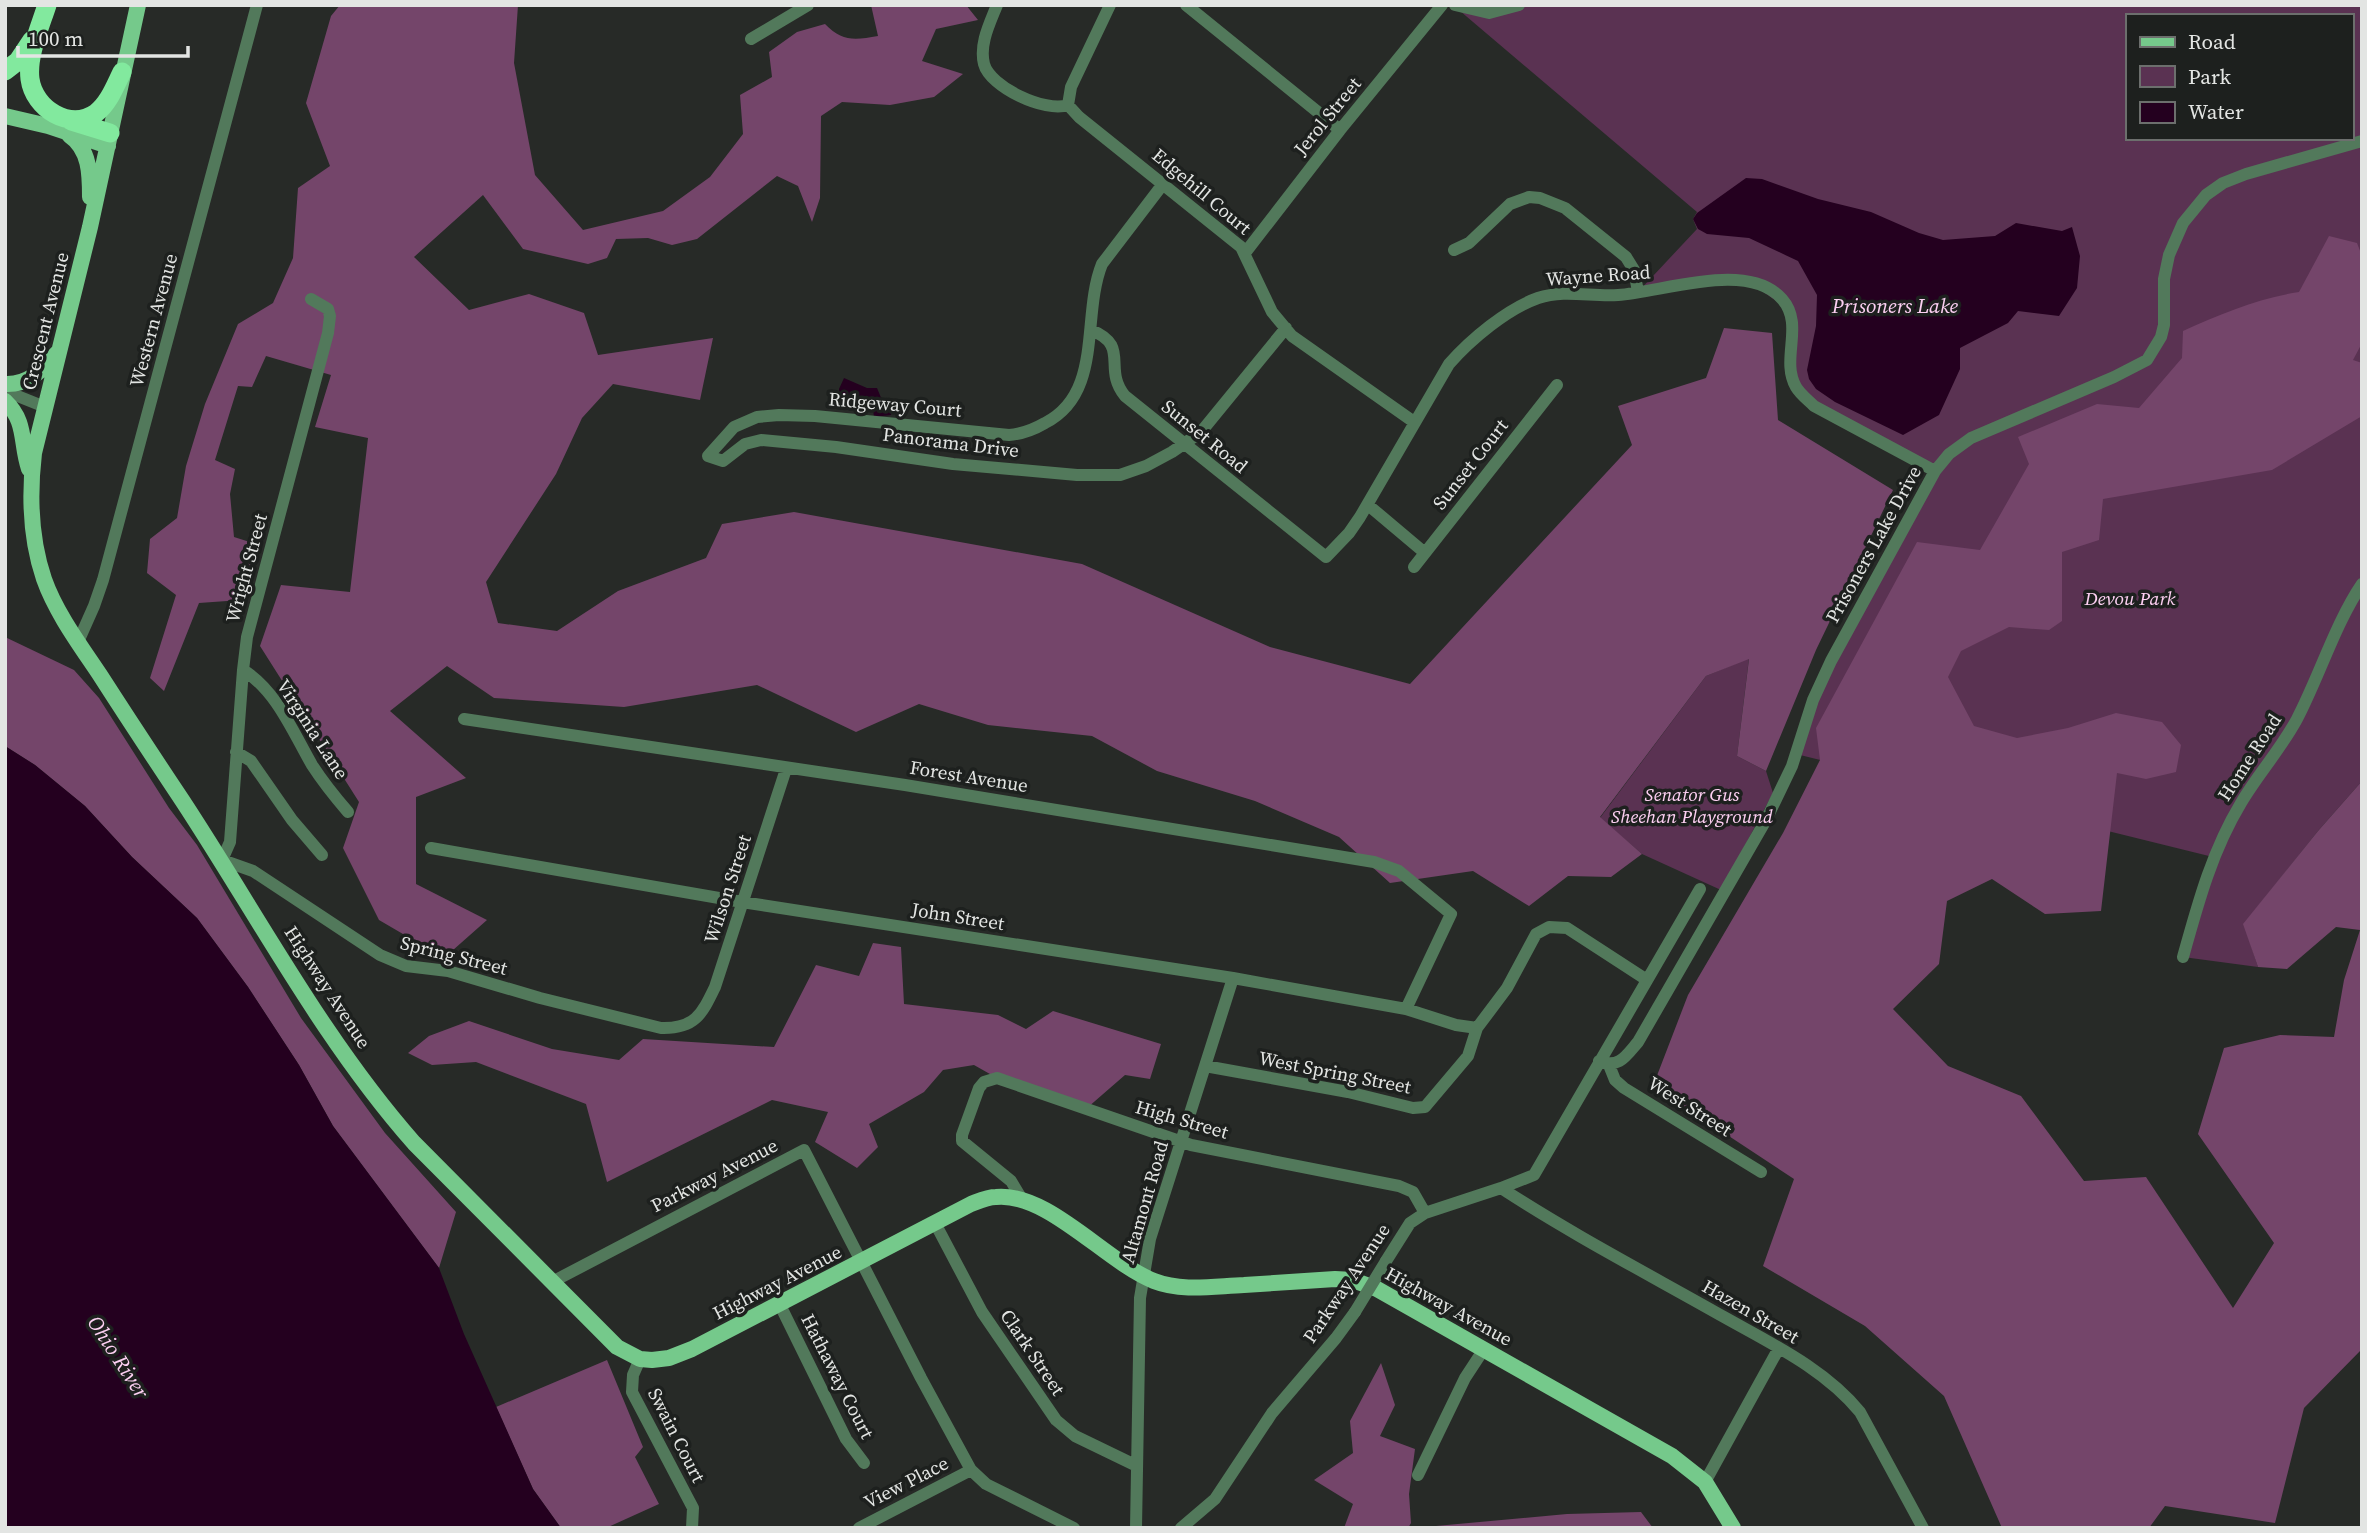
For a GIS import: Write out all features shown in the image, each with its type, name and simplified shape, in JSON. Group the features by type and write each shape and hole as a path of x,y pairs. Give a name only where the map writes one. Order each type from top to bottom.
{"highway":[{"path":"47,5 30,62 30,79 39,101 62,125 109,139"},
{"path":"5,71 26,51 41,25"},
{"path":"62,125 97,112 107,102 122,72"}],"main road":[{"name":"Crescent Avenue","path":"78,642 52,597 38,558 32,523 31,476 34,453 90,227 138,5"},
{"path":"5,116 62,125 75,139 87,160 90,175 90,227"},
{"path":"5,384 23,382 36,375 61,349"},
{"path":"5,401 21,421 24,455 31,476"},
{"name":"Highway Avenue","path":"78,642 222,860 316,1010 386,1111 414,1143 617,1347 640,1359 668,1358 780,1305 935,1223 987,1198 1004,1196 1023,1200 1046,1210 1126,1267 1167,1285 1182,1287 1335,1279 1353,1280 1386,1293 1682,1463 1705,1482 1733,1528"}],"street":[{"name":"Western Avenue","path":"78,642 103,580 257,5"},
{"path":"751,39 808,5"},
{"path":"996,5 983,47 988,72 1007,88 1034,102 1049,106 1068,105 1070,87 1110,5"},
{"path":"1186,5 1340,130"},
{"name":"Jerol Street","path":"1245,253 1441,5"},
{"path":"1455,5 1489,13 1520,5"},
{"name":"Edgehill Court","path":"1068,105 1079,117 1218,227 1245,253 1272,312 1303,344 1414,422"},
{"name":"Prisoners Lake Drive","path":"1604,1063 1615,1064 1638,1042 1766,820 1792,766 1813,700 1831,661 1935,471 1949,454 1971,438 2114,377 2147,360 2161,337 2164,325 2164,279 2169,255 2183,223 2206,195 2223,183 2246,174 2362,141"},
{"path":"1091,330 1093,298 1102,264 1163,184"},
{"path":"1454,250 1469,243 1510,204 1529,197 1540,198 1565,208 1626,257 1634,270 1639,292"},
{"name":"Wayne Road","path":"1326,557 1349,533 1368,505 1414,422 1454,358 1472,340 1516,308 1542,297 1566,292 1618,295 1713,280 1748,281 1762,285 1777,294 1789,310 1793,337 1790,368 1799,392 1814,405 1935,471"},
{"name":"Wright Street","path":"222,860 230,842 243,670 254,607 328,332 328,309 311,299"},
{"name":"Panorama Drive","path":"713,458 723,461 745,444 761,440 953,464 1113,476 1146,466 1185,444 1214,417 1286,328"},
{"name":"Ridgeway Court","path":"713,458 708,456 734,427 757,417 791,415 1009,435 1030,431 1051,420 1070,403 1080,384 1091,330"},
{"name":"Sunset Road","path":"1091,330 1109,338 1114,348 1115,380 1125,396 1326,557"},
{"name":"Sunset Court","path":"1414,567 1557,386"},
{"path":"5,391 45,407"},
{"path":"1368,505 1425,553"},
{"name":"Home Road","path":"2183,957 2203,885 2224,832 2242,800 2296,721 2350,604 2362,584"},
{"name":"Virginia Lane","path":"243,670 261,683 301,741 322,779 348,812"},
{"name":"Forest Avenue","path":"464,719 905,785 1374,862 1399,871 1451,914 1406,1009"},
{"path":"236,752 251,761 292,820 322,855"},
{"name":"Wilson Street","path":"696,1018 703,1012 715,987 786,769"},
{"name":"John Street","path":"431,848 742,902 1233,978 1406,1009 1456,1025 1476,1028"},
{"name":"Spring Street","path":"222,860 253,871 380,955 406,966 448,971 540,998 662,1028 675,1029 690,1024 696,1018"},
{"name":"Parkway Avenue","path":"1181,1528 1215,1499 1272,1413 1336,1338 1410,1223 1425,1213 1534,1175 1604,1063 1647,980 1700,889"},
{"name":"West Spring Street","path":"1205,1066 1348,1092 1413,1108 1425,1107 1468,1056 1476,1028 1507,988 1541,930 1549,927 1567,929 1647,980"},
{"name":"Altamont Road","path":"1136,1528 1139,1310 1142,1275 1150,1239 1233,978"},
{"name":"West Street","path":"1604,1063 1624,1088 1761,1172"},
{"name":"High Street","path":"1023,1200 1011,1181 962,1141 979,1088 984,1082 997,1078 1181,1142 1399,1186 1413,1192 1425,1213"},
{"name":"Parkway Avenue","path":"552,1282 804,1150 920,1378 971,1470 986,1484 1074,1528"},
{"name":"Hazen Street","path":"1501,1188 1780,1348 1826,1378 1854,1405 1923,1528"},
{"name":"Clark Street","path":"935,1223 982,1312 1056,1420 1075,1436 1137,1466"},
{"name":"Hathaway Court","path":"780,1305 846,1439 864,1463"},
{"path":"1705,1482 1780,1348"},
{"path":"1418,1475 1465,1378 1484,1349"},
{"name":"Swain Court","path":"640,1359 633,1375 632,1392 693,1508 692,1528"},
{"name":"View Place","path":"859,1528 971,1470"}],"green space":[{"name":"Devou Park","path":"1453,5 2362,5 2362,781 2318,831 2244,924 2258,967 2183,957 2213,857 1796,754 1813,700 1935,471 1799,392 1789,310 1748,281 1638,292 1697,229 1693,219 1697,212"},
{"name":"Senator Gus Sheehan Playground","path":"1749,658 1737,756 1766,771 1773,793 1721,890 1642,854 1600,818 1706,676"}],"shaded area":[{"path":"340,5 518,5 514,63 535,175 583,230 663,211 710,177 743,134 740,95 772,77 769,52 797,32 825,24 843,37 878,36 871,5 966,5 978,20 936,29 922,61 963,74 934,97 890,105 842,102 821,116 820,198 812,222 798,186 777,176 697,239 672,245 648,238 616,239 607,258 588,264 523,249 483,195 414,257 469,310 529,294 584,313 598,355 713,338 700,400 613,384 582,418 556,474 486,582 498,623 557,631 618,591 706,558 722,524 794,512 1082,564 1270,647 1410,684 1632,445 1618,406 1706,378 1724,328 1772,333 1778,420 1893,490 1816,650 1766,771 1737,756 1749,659 1706,676 1600,817 1642,854 1611,877 1568,876 1529,906 1473,871 1390,883 1339,837 1255,801 1157,771 1092,736 988,725 919,704 856,732 757,685 624,707 494,698 447,666 390,711 466,778 416,797 416,884 487,920 444,958 379,920 343,848 359,802 260,646 281,585 350,592 368,438 315,427 331,375 266,356 252,387 238,386 215,460 235,469 230,494 234,537 259,545 241,600 199,603 164,691 150,678 176,595 147,573 150,539 177,518 186,466 205,404 238,324 273,303 293,258 298,188 330,166 306,103 331,16"},
{"path":"2329,236 2357,243 2362,256 2362,343 2353,360 2362,363 2362,416 2272,470 2103,499 2099,540 2062,552 2062,621 2049,630 2009,627 1961,651 1948,677 1974,726 2017,738 2068,728 2116,713 2162,722 2181,745 2176,772 2146,779 2117,773 2101,911 2045,914 1992,879 1947,901 1939,964 1893,1009 1948,1066 2021,1096 2084,1181 2146,1177 2233,1308 2274,1243 2198,1134 2224,1048 2280,1035 2334,1037 2344,980 2360,930 2336,927 2287,969 2258,967 2243,924 2362,781 2362,1349 2304,1408 2275,1523 2165,1506 2149,1528 2002,1528 1944,1396 1865,1326 1763,1266 1794,1179 1653,1086 1688,995 1783,833 1820,760 1816,728 1917,542 1980,550 2029,464 2018,437 2097,404 2139,408 2182,358 2183,331 2240,307 2299,292"},
{"path":"5,637 74,670 99,698 169,808 197,845 301,1018 385,1133 456,1212 439,1268 333,1126 299,1065 248,987 197,918 132,857 85,806 35,765 5,746"},
{"path":"873,943 901,947 904,1004 998,1015 1026,1029 1053,1011 1161,1044 1150,1079 1125,1075 1087,1108 997,1078 974,1065 943,1070 924,1092 869,1124 878,1147 857,1168 815,1142 828,1112 772,1100 607,1182 586,1104 476,1062 432,1065 408,1053 429,1036 469,1021 552,1049 619,1060 643,1039 774,1047 816,965 859,976"},
{"path":"607,1360 643,1447 635,1457 659,1504 606,1528 561,1528 533,1489 496,1407"},
{"path":"1381,1363 1395,1405 1380,1436 1415,1449 1409,1494 1411,1523 1408,1528 1344,1528 1353,1504 1314,1480 1353,1453 1350,1421"},
{"path":"1641,1512 1653,1528 1425,1527 1567,1514"}],"water":[{"name":"Prisoners Lake","path":"1746,178 1762,179 1818,199 1871,212 1919,233 1943,240 1995,236 2016,223 2062,231 2072,227 2080,256 2077,288 2059,316 2018,311 2008,323 1960,348 1960,369 1939,415 1903,435 1835,402 1816,389 1809,379 1807,370 1816,326 1817,295 1798,261 1749,238 1707,234 1698,229 1693,219 1697,213"},
{"path":"844,378 867,388 877,388 882,400 894,402 891,415 874,417 873,409 864,405 855,411 840,402 839,389"},
{"name":"Ohio River","path":"5,746 35,765 85,806 132,857 197,918 248,987 299,1065 333,1126 439,1268 464,1334 533,1489 561,1528 5,1528"}]}
